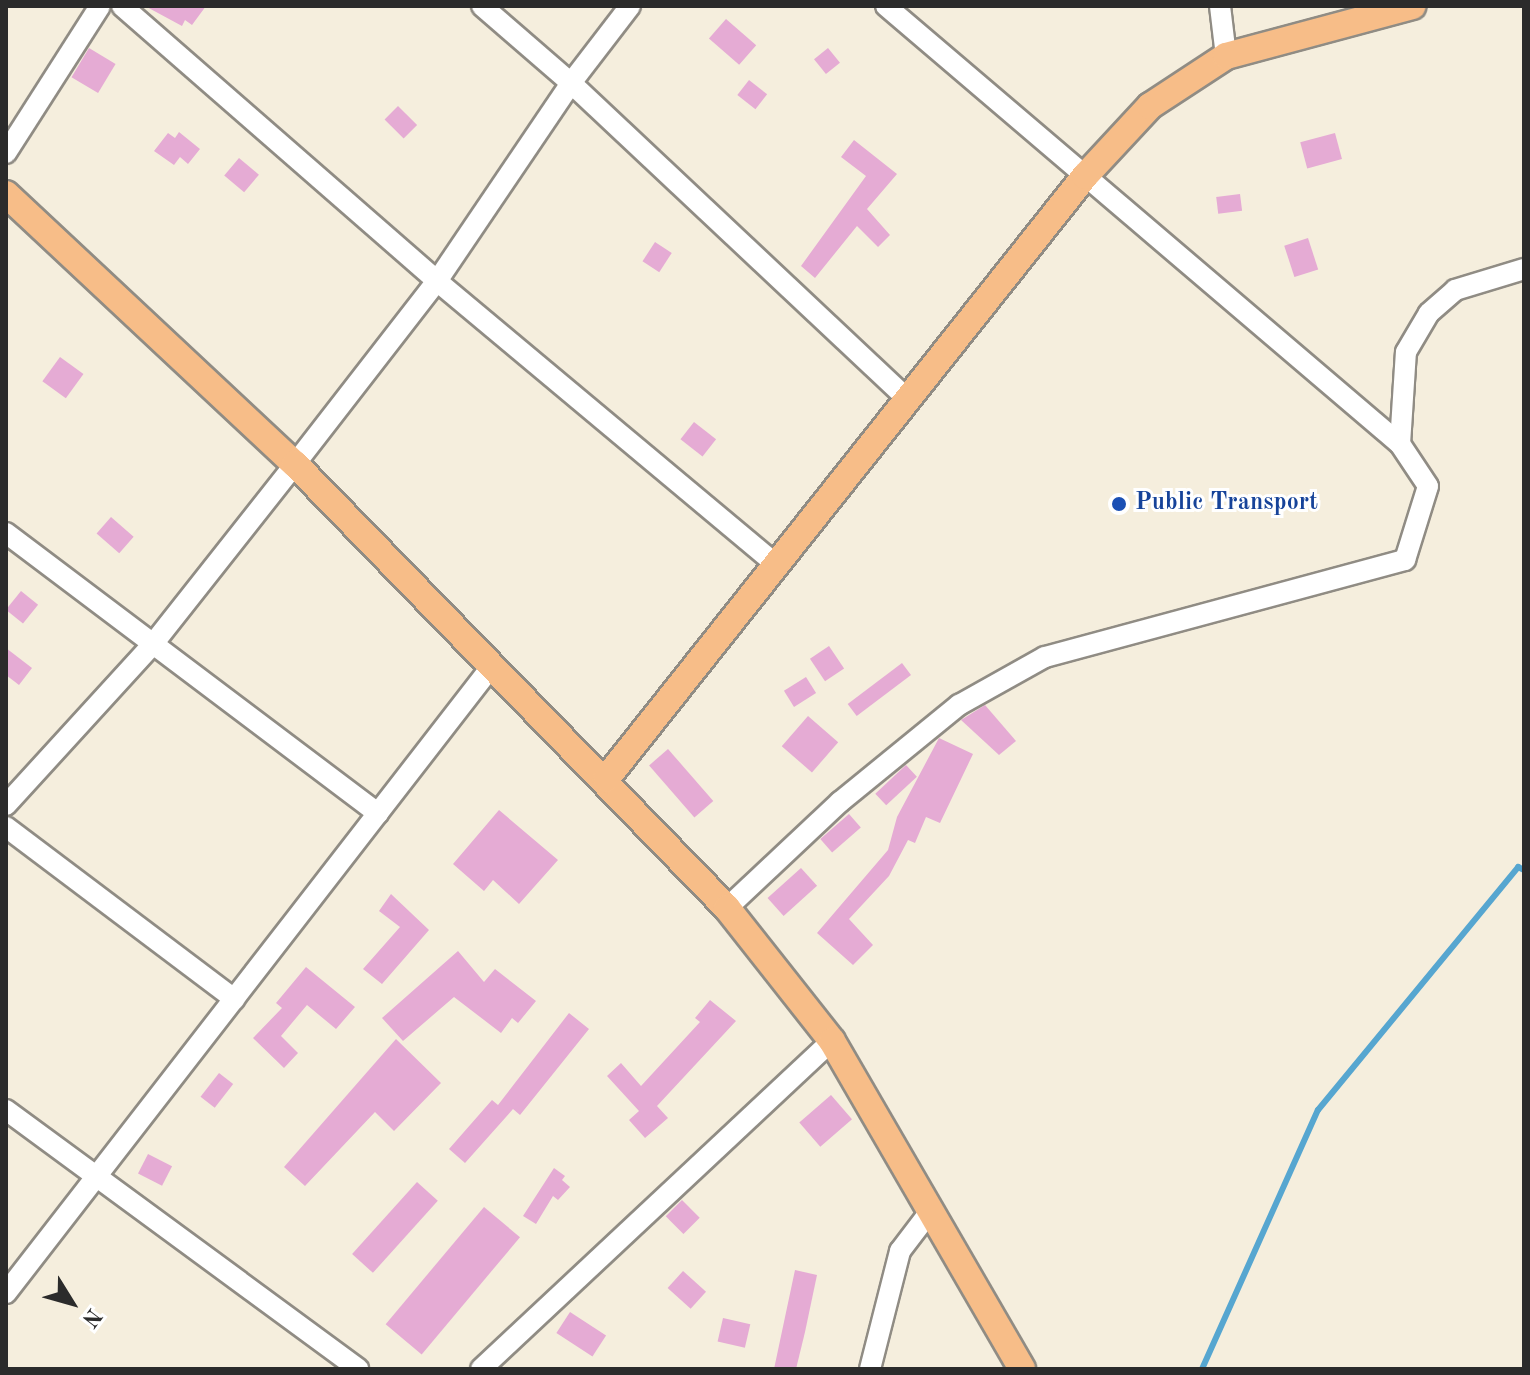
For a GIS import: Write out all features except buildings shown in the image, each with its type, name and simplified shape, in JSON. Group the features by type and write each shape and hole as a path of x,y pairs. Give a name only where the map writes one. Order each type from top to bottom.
{"main road":[{"path":"606,779 1085,176 1150,106 1226,56 1412,6"},
{"path":"6,194 295,464 606,779 727,908 832,1041 1022,1369"}],"street":[{"path":"6,153 100,6"},
{"path":"122,6 437,281 776,564"},
{"path":"482,6 571,83 907,398"},
{"path":"6,805 153,644 295,464 437,281 571,83 630,6"},
{"path":"727,908 840,802 959,705 1045,657 1405,560 1428,486 1400,444 886,6"},
{"path":"1220,6 1226,56"},
{"path":"1400,444 1406,352 1429,313 1455,290 1524,269"},
{"path":"6,533 378,813"},
{"path":"6,1293 492,666"},
{"path":"6,827 234,999"},
{"path":"481,1369 832,1041"},
{"path":"6,1110 358,1369"},
{"path":"870,1369 900,1251 932,1209"}],"waterway":[{"path":"1202,1369 1318,1110 1518,867 1524,870"}],"place":[{"name":"Public Transport","path":"1119,504"}]}
